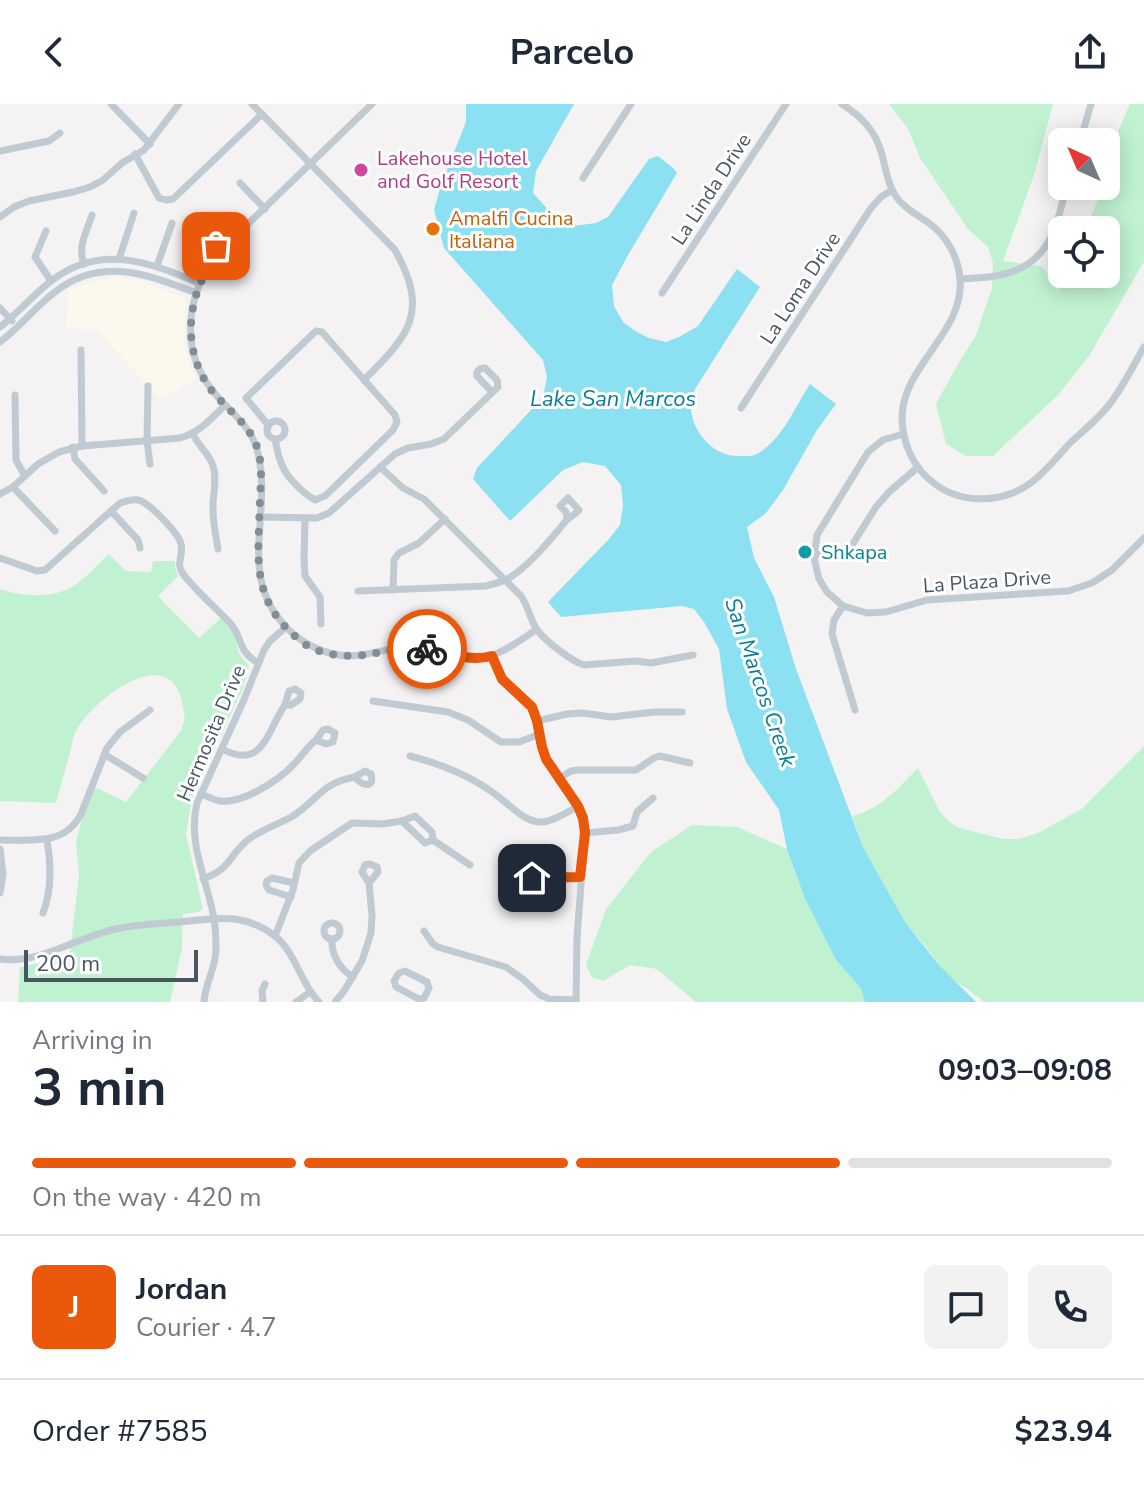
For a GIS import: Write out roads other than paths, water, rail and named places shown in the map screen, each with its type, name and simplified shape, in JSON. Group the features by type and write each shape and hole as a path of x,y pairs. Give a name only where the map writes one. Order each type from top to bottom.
{"street":[{"path":"111,104 150,144"},
{"path":"0,217 29,201 90,187 103,180 150,144 179,104"},
{"path":"252,104 395,250 406,270 413,299 404,335 394,350 364,380"},
{"path":"372,104 221,250 204,272 193,302 191,332 194,353 206,382 247,427 259,454 260,583 270,608 304,644 340,656 369,655 401,648 480,659 492,656 536,630"},
{"path":"583,178 631,104"},
{"name":"La Linda Drive","path":"662,293 786,104"},
{"path":"842,104 860,116 875,134 892,190 903,204 937,229 951,247 960,279 959,298 953,316 910,385 902,413 903,434 912,460 933,483 963,498 992,499 1013,493 1031,482 1109,405 1144,347"},
{"path":"1084,128 1091,104"},
{"path":"135,154 159,198 173,199 262,114"},
{"path":"0,151 49,141 60,133"},
{"path":"240,183 265,209"},
{"name":"La Loma Drive","path":"741,408 871,208 892,190"},
{"path":"960,279 992,278 1014,272 1035,259 1052,235 1063,200"},
{"path":"119,259 134,213"},
{"path":"84,264 82,245 92,215"},
{"path":"157,266 172,223"},
{"path":"196,224 221,250"},
{"path":"46,231 35,257 51,281"},
{"path":"0,327 51,281 84,264 137,260 199,283"},
{"path":"0,342 55,292 96,273 139,273 196,293"},
{"path":"0,308 18,327"},
{"path":"316,331 322,332 395,415 397,422 393,430 325,496 315,500 284,470 270,432 246,398 316,331"},
{"path":"81,350 75,459 104,491"},
{"path":"148,386 147,441 150,464"},
{"path":"260,517 317,518 336,509 395,454 444,439 492,392"},
{"path":"15,395 16,460 25,476"},
{"path":"0,494 49,457 78,446 180,438 193,434 207,424 225,405"},
{"path":"254,440 264,440 270,432"},
{"path":"193,434 214,468 212,515 218,549"},
{"path":"855,710 832,634 834,620 843,606 827,592 819,579 814,555 817,535 868,452 883,440 903,434"},
{"path":"380,467 392,480 424,499 445,519 527,604 536,630 576,662 584,665 636,661 651,663 693,655"},
{"path":"814,555 845,553 849,550 876,507 918,467"},
{"path":"13,487 55,531"},
{"path":"0,558 37,571 45,570 120,503 134,500 147,504 180,539 182,549 179,563 183,574 231,624 244,653 258,663"},
{"path":"111,511 138,540 140,548"},
{"path":"305,518 305,576 320,597 321,624"},
{"path":"358,591 486,586 506,580 558,533 567,518"},
{"path":"393,590 394,560 399,553 419,543 445,519"},
{"name":"La Plaza Drive","path":"843,606 867,613 886,612 927,600 1068,591 1092,583 1112,570 1144,538"},
{"name":"Hermosita Drive","path":"204,1002 216,950 213,919 195,840 197,803 258,663 270,641 286,627"},
{"path":"424,931 438,947 506,967 540,995 549,999 576,1001 580,877 585,833 583,818 546,759 532,707 502,679 492,656"},
{"path":"373,701 448,712 468,720 501,742 519,742 540,734"},
{"path":"222,749 244,755 258,750 268,738 285,705"},
{"path":"0,840 47,840 67,832 78,820 104,754 120,732 150,710"},
{"path":"537,721 583,713 611,717 682,712"},
{"path":"201,794 219,801 257,791 286,772 316,740"},
{"path":"104,754 143,778"},
{"path":"410,756 444,765 487,787 521,816 535,821 544,822 578,806"},
{"path":"559,778 578,770 636,770 660,756 690,763"},
{"path":"203,879 218,874 250,839 302,809 326,787 336,781 355,777"},
{"path":"585,833 633,826 637,812 653,798"},
{"path":"275,936 291,897 295,872 305,856 352,823 382,824 415,816 432,832 433,840 470,865"},
{"path":"402,821 425,843 433,840"},
{"path":"43,913 50,886 47,840"},
{"path":"0,849 3,874 0,893"},
{"path":"532,878 580,877"},
{"path":"291,897 269,890 266,885 272,878 294,883"},
{"path":"335,1002 353,977 367,948 372,916 369,883"},
{"path":"0,959 28,959 118,928 226,918 250,923 275,936 292,956 310,992 319,1002"},
{"path":"332,939 334,955 346,973 353,977"},
{"path":"405,971 427,982 429,988 424,998 406,998 394,981 399,973 405,971"},
{"path":"263,1002 265,984"},
{"path":"296,1002 310,992"}],"water":[{"name":"Lake San Marcos","path":"466,104 574,104 536,171 533,193 560,223 573,226 596,223 608,217 649,159 658,156 677,173 612,285 614,306 623,322 635,331 666,342 698,326 737,269 760,287 692,398 695,426 713,448 730,455 757,454 781,432 810,384 836,404 817,430 783,490 766,513 747,527 754,558 774,597 796,669 863,847 905,922 938,964 976,1002 865,1002 861,988 836,960 805,899 787,849 779,810 746,762 727,709 719,649 694,609 682,606 561,617 548,602 620,525 623,505 621,485 605,466 583,462 563,470 510,521 473,479 477,468 543,397 547,377 543,360 444,248 434,210 466,122"}],"place":[{"name":"Lakehouse Hotel and Golf Resort","path":"361,170"},
{"name":"Amalfi Cucina Italiana","path":"433,229"},
{"name":"Shkapa","path":"805,552"}],"water label":[{"name":"San Marcos Creek","path":"761,682"}]}
